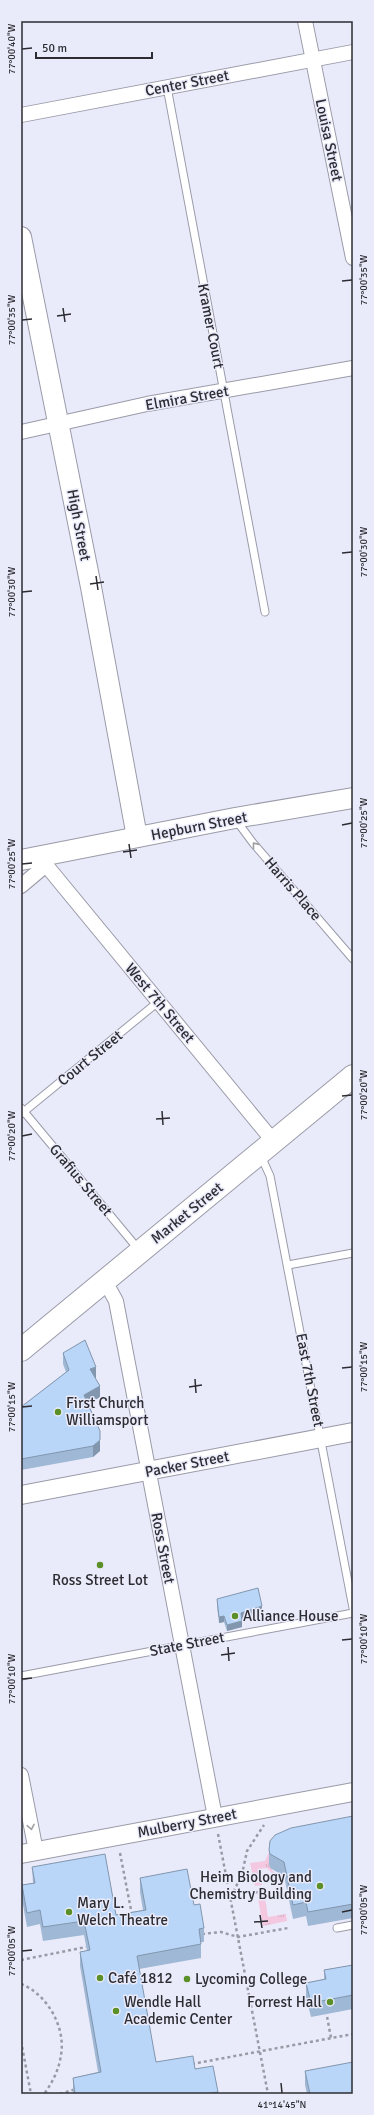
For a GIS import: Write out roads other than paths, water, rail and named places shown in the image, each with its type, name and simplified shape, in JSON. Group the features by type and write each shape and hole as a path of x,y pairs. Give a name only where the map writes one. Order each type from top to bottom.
{"main road":[{"name":"High Street","path":"21,237 91,588 137,837"},
{"name":"Hepburn Street","path":"21,860 45,861 137,837 235,818 353,798"},
{"name":"Market Street","path":"21,1350 353,1076"}],"street":[{"name":"Louisa Street","path":"305,21 353,258"},
{"name":"Center Street","path":"21,115 353,52"},
{"name":"Elmira Street","path":"21,432 58,423 223,391 353,368"},
{"path":"21,886 45,861"},
{"name":"West 7th Street","path":"45,861 158,1002 267,1148"},
{"name":"Ross Street","path":"105,1281 116,1301 216,1826"},
{"name":"Packer Street","path":"21,1495 149,1472 353,1432"},
{"path":"21,1774 28,1853"},
{"name":"Mulberry Street","path":"28,1853 216,1826 353,1792"}],"lane":[{"name":"Kramer Court","path":"167,87 265,612"},
{"name":"Harris Place","path":"235,818 253,843 353,959"},
{"name":"Court Street","path":"22,1111 158,1002"},
{"name":"Grafius Street","path":"22,1111 140,1252"},
{"name":"East 7th Street","path":"267,1148 266,1163 288,1265 353,1608"},
{"path":"288,1265 353,1253"},
{"name":"State Street","path":"21,1676 181,1644 353,1613"},
{"path":"337,1928 353,1925"}],"place":[{"name":"First Church Williamsport","path":"58,1412"},
{"name":"Ross Street Lot","path":"100,1565"},
{"name":"Alliance House","path":"235,1616"},
{"name":"Heim Biology and Chemistry Building","path":"320,1886"},
{"name":"Mary L. Welch Theatre","path":"69,1912"},
{"name":"Café 1812","path":"100,1978"},
{"name":"Lycoming College","path":"187,1979"},
{"name":"Forrest Hall","path":"330,2002"},
{"name":"Wendle Hall Academic Center","path":"116,2011"}]}
